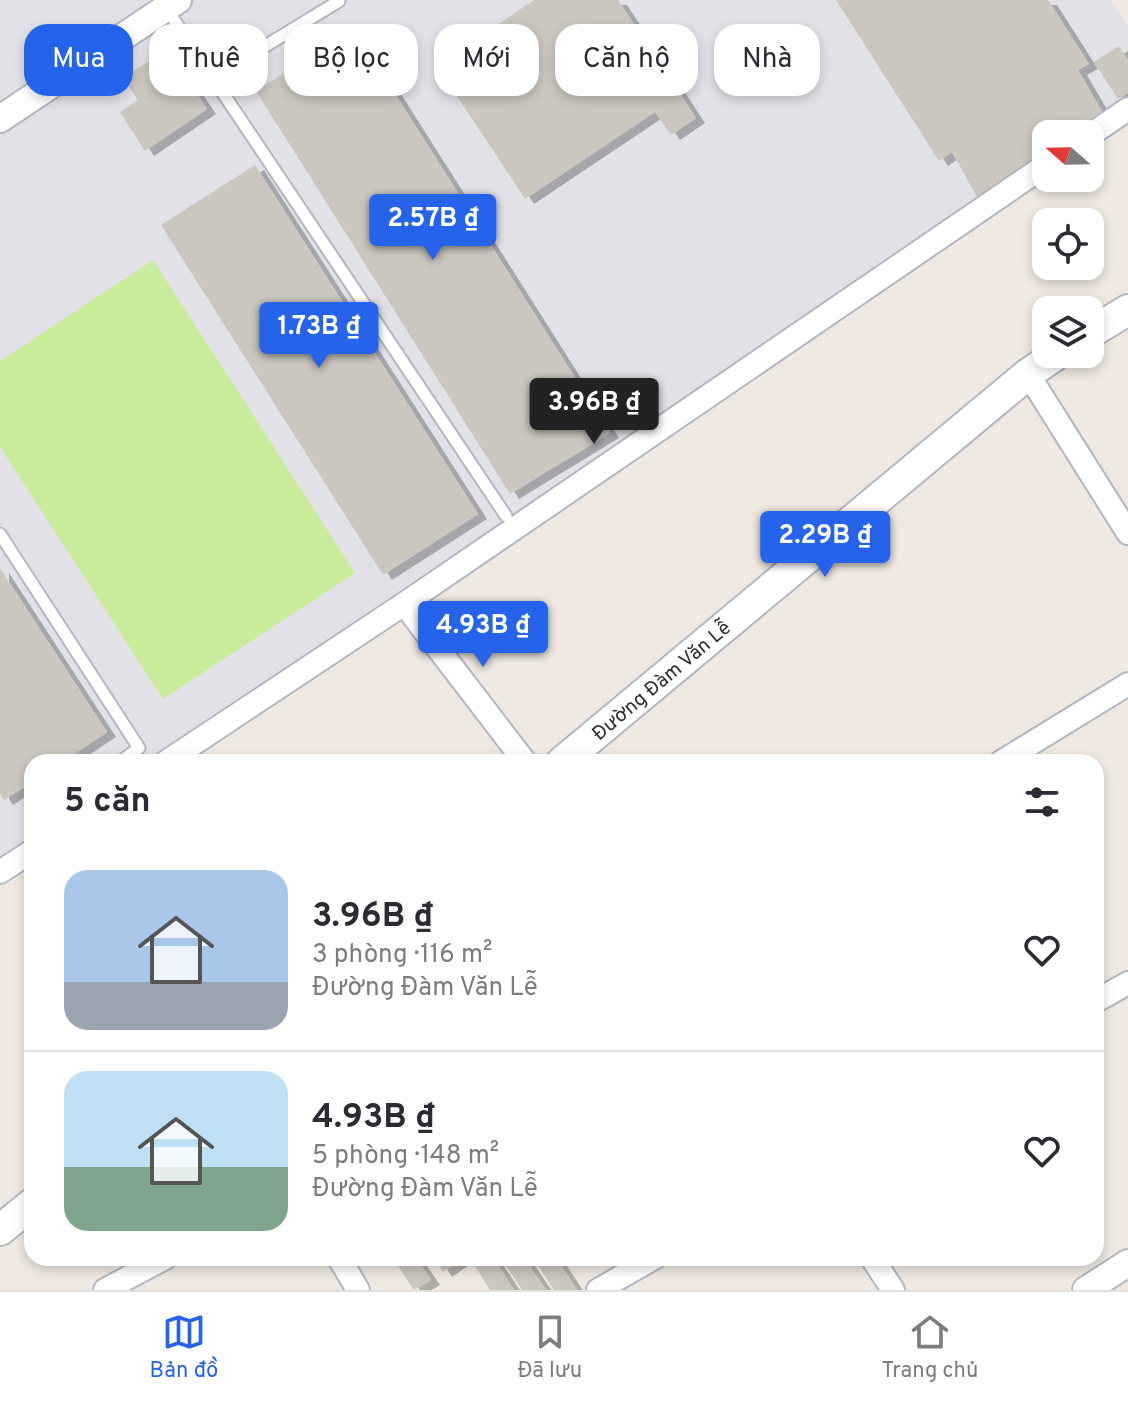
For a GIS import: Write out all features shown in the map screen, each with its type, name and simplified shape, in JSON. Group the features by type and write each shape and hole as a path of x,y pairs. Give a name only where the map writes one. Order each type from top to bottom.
{"main road":[{"path":"1104,325 1128,310"},
{"name":"Đường Đàm Văn Lễ","path":"572,754 1037,368"},
{"path":"0,1230 24,1210"}],"street":[{"path":"0,119 172,4"},
{"path":"1104,125 1128,109"},
{"path":"178,754 404,604 1032,175"},
{"path":"1028,374 1128,533"},
{"path":"404,604 519,754"},
{"path":"1014,754 1128,684"},
{"path":"0,872 24,856"},
{"path":"1104,996 1128,983"},
{"path":"1086,1290 1128,1263"},
{"path":"105,1290 150,1266"},
{"path":"344,1266 358,1290"},
{"path":"598,1290 640,1266"},
{"path":"877,1266 893,1290"}],"lane":[{"path":"268,44 339,1"},
{"path":"172,4 183,24"},
{"path":"225,96 506,516"},
{"path":"0,534 139,748 131,754"}],"shaded area":[{"path":"0,0 1111,0 1128,26 1128,118 1104,128 1104,120 1032,120 1032,181 157,754 24,754 24,841 0,857"}],"green space":[{"path":"153,260 355,573 163,699 0,447 0,361"}],"building":[{"path":"534,0 618,0 634,24 555,24 555,96 681,96 696,118 671,135 655,112 525,199 457,96 539,96 539,24 499,24"},
{"path":"836,0 1048,0 1089,64 1078,70 1107,120 1032,120 1032,170 981,204 952,152 939,161"},
{"path":"1119,46 1128,60 1128,93 1118,99 1094,62"},
{"path":"149,61 149,96 198,96 207,109 145,151 120,112 138,100 133,93 133,71"},
{"path":"284,73 284,96 396,96 610,433 510,494 259,96 268,96 268,83"},
{"path":"255,165 478,514 383,575 161,225"},
{"path":"0,568 107,732 74,754 24,754 24,787 4,800 0,794"},
{"path":"398,1266 421,1266 431,1280 414,1290"},
{"path":"475,1266 498,1266 514,1290 490,1290"},
{"path":"506,1266 530,1266 546,1290 522,1290"},
{"path":"538,1266 561,1266 577,1290 554,1290"}]}
